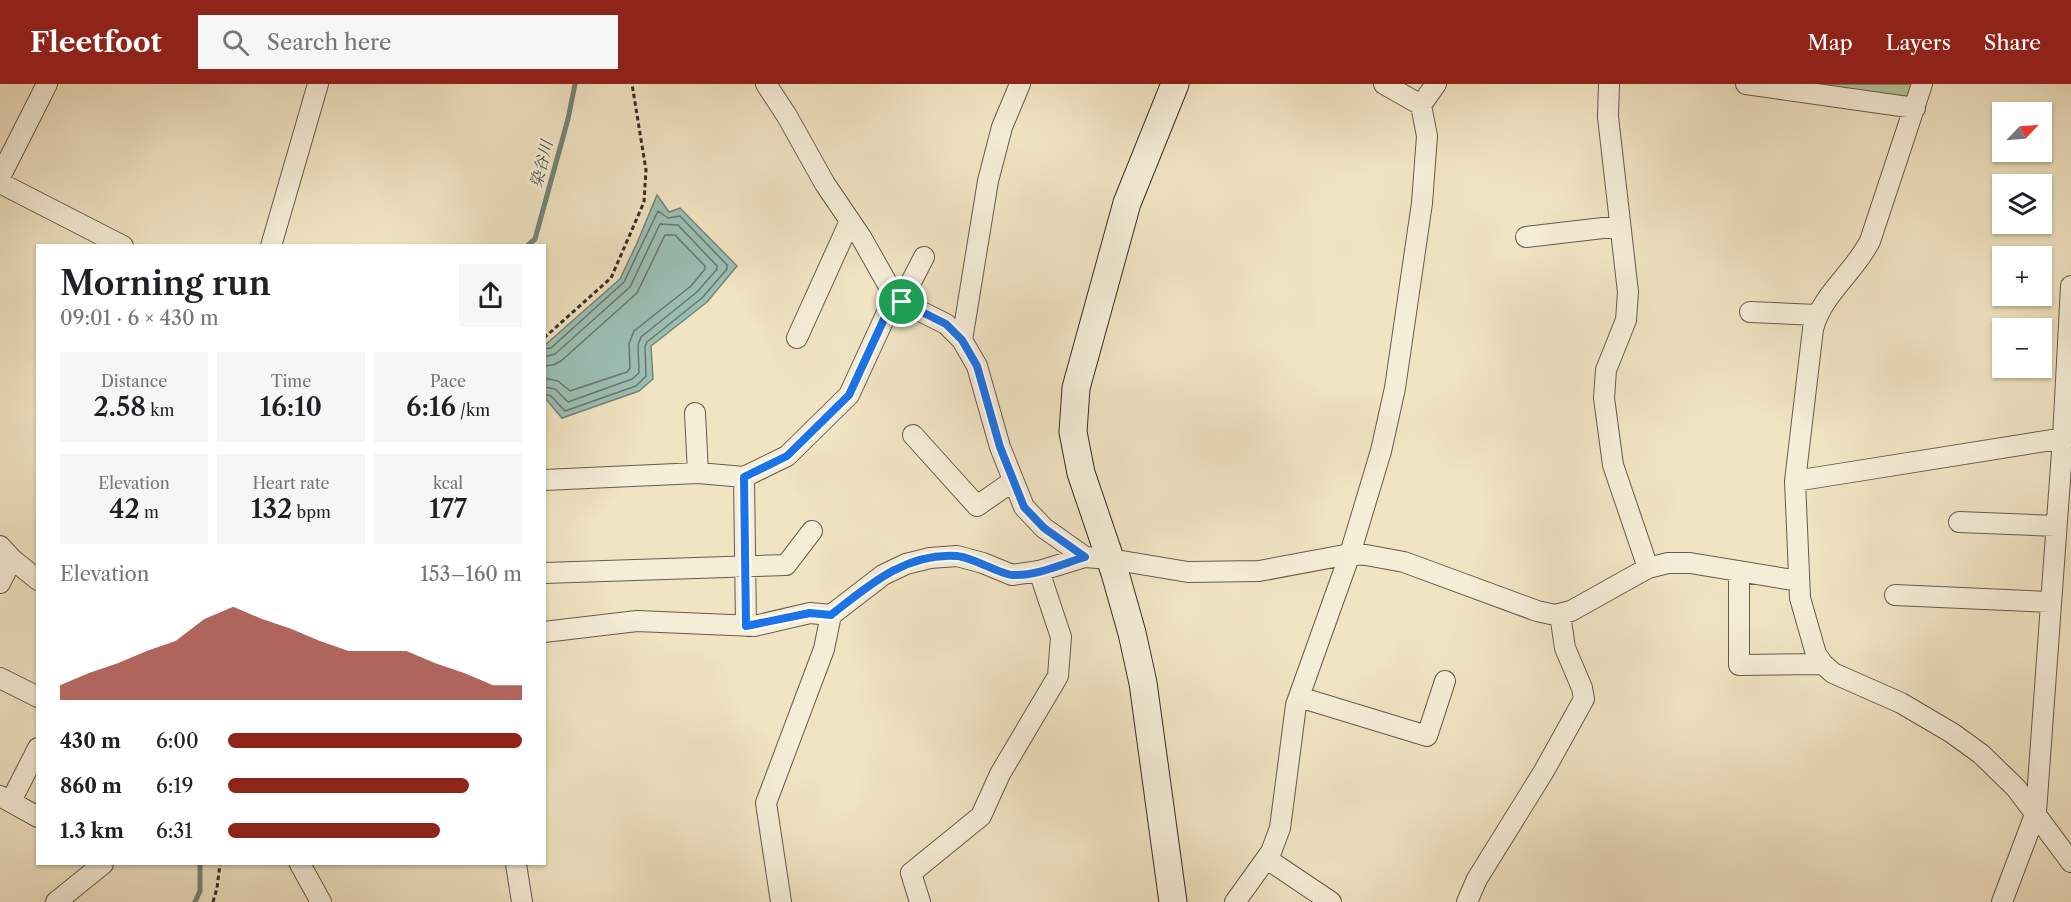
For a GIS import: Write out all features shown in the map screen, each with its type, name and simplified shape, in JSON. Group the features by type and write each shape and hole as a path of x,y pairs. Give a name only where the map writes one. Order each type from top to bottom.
{"street":[{"path":"0,177 47,84"},
{"path":"272,244 318,84"},
{"path":"766,84 887,283 902,302 946,324 962,340 977,366 1000,447 1024,507 1044,528 1097,558 1188,572 1235,572 1259,571 1350,554 1366,555 1404,562 1537,611 1555,615 1571,611 1648,568 1679,562 1799,581"},
{"path":"962,340 988,181 1002,127 1020,84"},
{"path":"1173,902 1143,684 1132,633 1097,558 1072,432 1076,388 1127,204 1139,168 1175,84"},
{"path":"1384,84 1421,105"},
{"path":"1235,902 1271,852 1280,828 1290,745 1299,697 1350,554 1381,451 1395,388 1426,166 1427,136 1421,105 1436,84"},
{"path":"1609,84 1608,117 1628,292 1626,320 1605,370 1604,398 1613,465 1648,568"},
{"path":"1746,84 1915,108"},
{"path":"1922,84 1870,241 1816,315 1795,481 1800,598 1812,642 1823,664 1833,673 1901,703 1952,733 1981,754 2016,788 2071,861"},
{"path":"0,183 119,244"},
{"path":"796,338 850,221"},
{"path":"1526,237 1620,226"},
{"path":"546,480 698,473 744,477 787,456 849,395 896,293 908,288 924,257"},
{"path":"2002,902 2036,812 2056,526 2067,438 2071,286"},
{"path":"1750,312 1816,315"},
{"path":"694,413 698,473"},
{"path":"913,435 976,506 1013,481"},
{"path":"1795,481 2067,438"},
{"path":"744,477 746,626"},
{"path":"1959,522 2056,526"},
{"path":"546,573 786,565 812,531"},
{"path":"0,583 6,553 36,578"},
{"path":"781,902 766,803 824,649 831,615 883,575 906,564 930,558 957,556 983,563 1012,575 1097,558"},
{"path":"920,902 911,873 981,816 1000,774 1058,676 1061,637 1039,571"},
{"path":"1739,571 1739,665 1823,664"},
{"path":"1896,595 2051,602"},
{"path":"546,632 637,621 746,626 810,613 831,615"},
{"path":"1467,902 1478,879 1544,771 1584,699 1566,648 1560,614"},
{"path":"0,678 36,696"},
{"path":"1299,697 1426,736 1445,681"},
{"path":"36,751 6,799 36,817"},
{"path":"1266,859 1331,902"},
{"path":"56,902 102,865"},
{"path":"301,865 321,902"},
{"path":"516,865 522,902"}],"path":[{"path":"546,336 611,278 644,202 646,170 632,84"},
{"path":"213,902 220,865"}],"green space":[{"path":"1791,84 1917,84 1908,101"}],"water":[{"path":"657,195 669,212 680,208 737,266 707,302 651,346 653,379 639,391 562,418 546,399 546,344 620,279"}],"waterway":[{"name":"染谷川","path":"529,244 535,239 568,119 575,84"},
{"name":"染谷川","path":"195,902 200,891 200,865"}],"route":[{"path":"896,293 902,302 946,324 962,340 977,366 1000,447 1024,507 1044,528 1085,557 1039,571 1012,575 983,563 957,556 930,558 906,564 883,575 831,615 810,613 746,626 744,477 787,456 849,395 896,293"}]}
